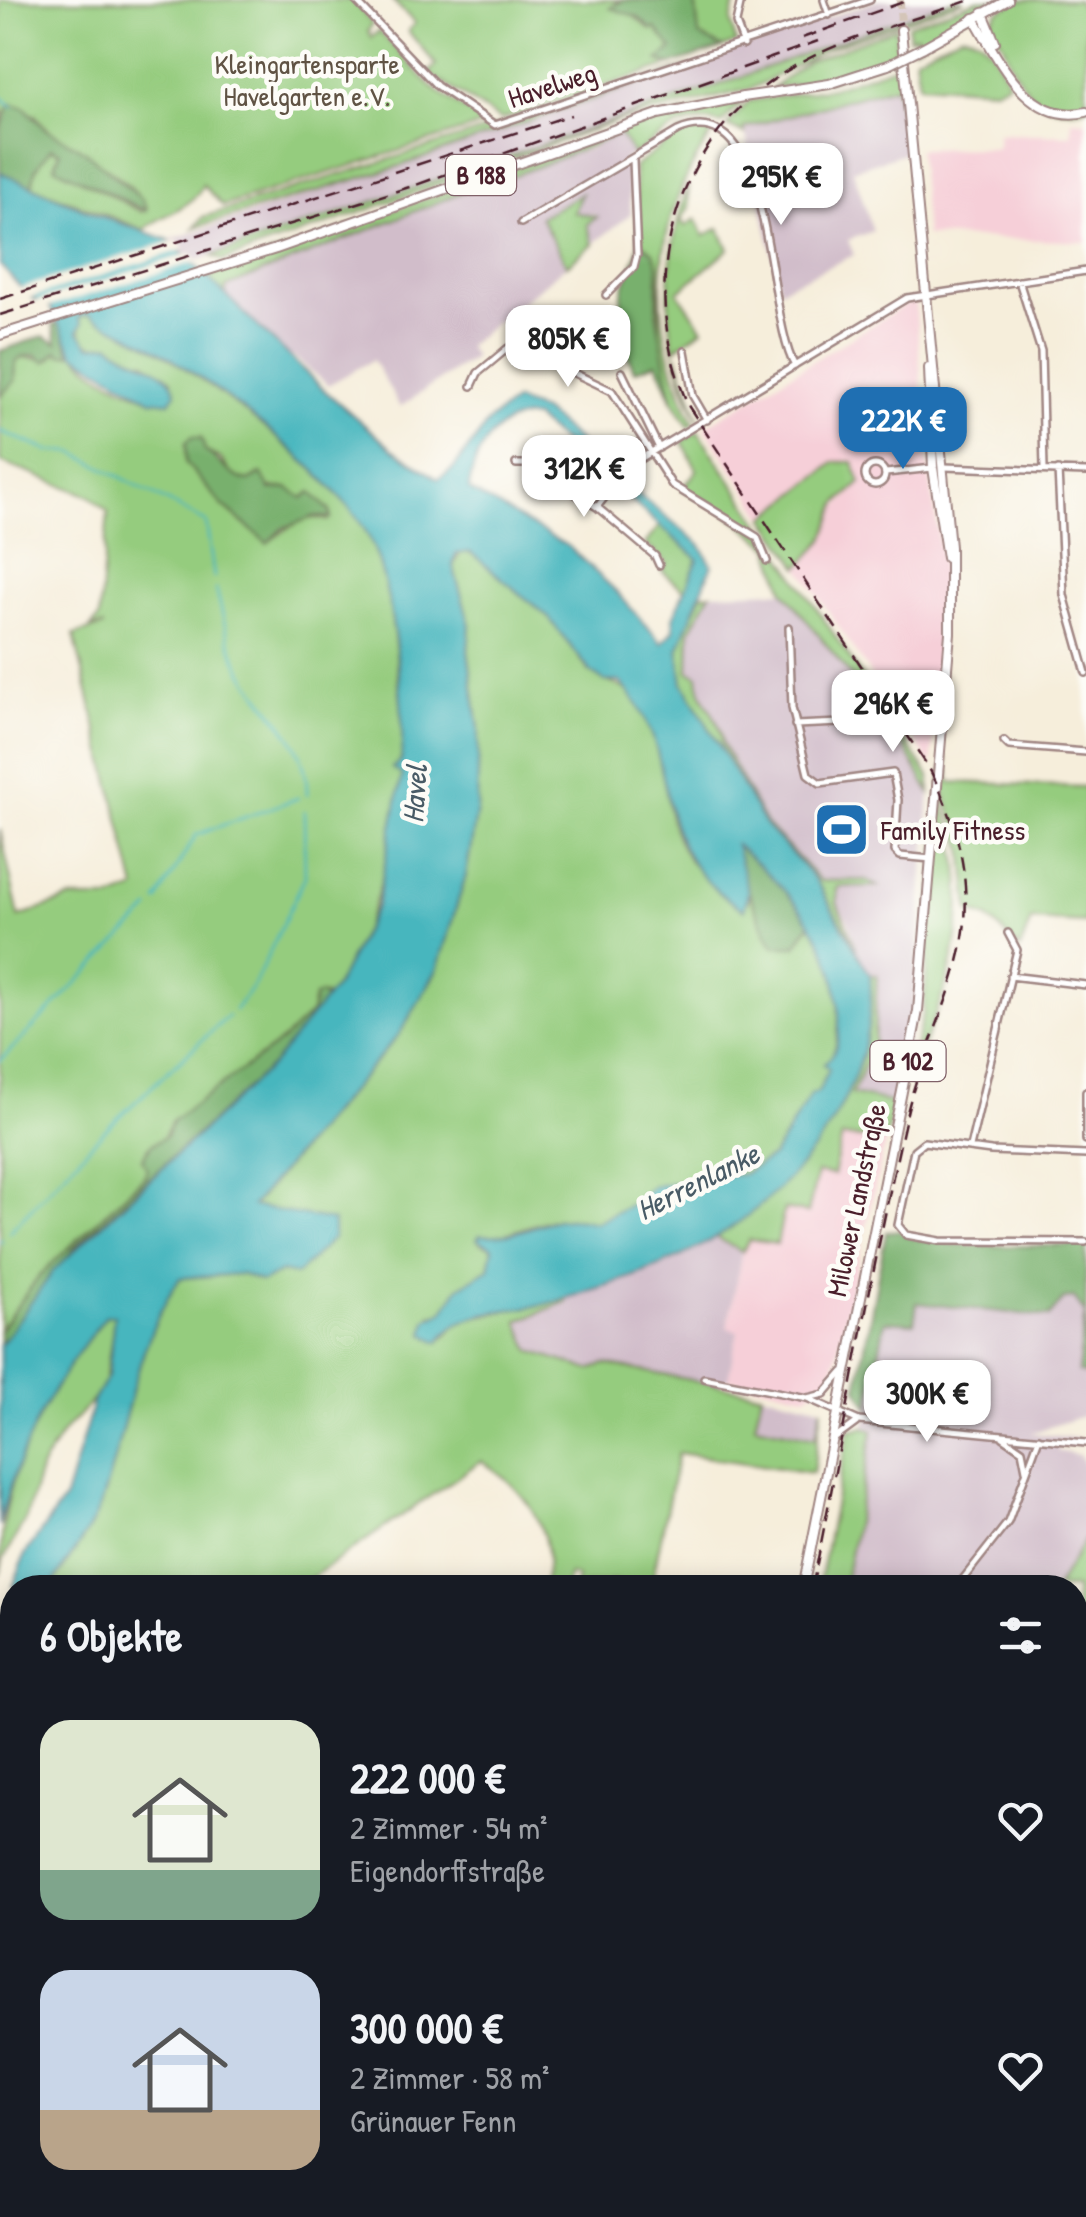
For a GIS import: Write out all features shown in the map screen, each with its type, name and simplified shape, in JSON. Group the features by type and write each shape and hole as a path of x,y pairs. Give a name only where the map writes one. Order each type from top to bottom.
{"main road":[{"name":"B 188","path":"0,335 222,266 612,128 692,105 829,84 888,65 1008,0"},
{"path":"978,16 983,33 1021,91 1043,108 1068,115 1086,112"},
{"path":"978,16 1009,74"},
{"path":"950,33 971,29 983,33"},
{"name":"Milower Landstraße","path":"805,1575 835,1410 918,1010 951,577 928,405 930,347 901,30"}],"street":[{"name":"Havelweg","path":"355,0 437,86 495,125 744,45"},
{"path":"741,0 736,22 744,45 870,0"},
{"path":"824,0 829,15"},
{"path":"521,222 686,128 704,125 719,130 740,146 747,162 795,366"},
{"path":"606,295 634,266 637,255 632,160"},
{"path":"597,507 625,470 651,452 907,298 1086,271"},
{"path":"1020,281 1040,346 1044,470"},
{"path":"472,386 478,373 508,348 526,343 542,346 572,372 612,391 677,490 757,537 767,561"},
{"path":"685,351 693,396 707,420"},
{"path":"622,372 659,448"},
{"path":"516,464 528,464 597,507 655,556 659,566"},
{"path":"886,473 876,485 865,476 874,465 886,473 938,467 1086,472"},
{"path":"1058,470 1064,595 1086,673"},
{"path":"789,626 795,725 808,774 820,782 892,773 898,800 896,852 900,856 931,859"},
{"path":"795,725 841,723"},
{"path":"1004,741 1008,746 1086,752"},
{"path":"970,1147 1018,946 1008,933"},
{"path":"1010,976 1086,985"},
{"path":"1086,1092 1086,1140"},
{"path":"1086,1154 920,1144 914,1150 899,1229 906,1235 940,1241 1086,1242"},
{"path":"807,1398 824,1394 843,1372"},
{"path":"704,1378 807,1398 859,1421 1086,1443"},
{"path":"830,1444 859,1421"},
{"path":"998,1435 1022,1450 1025,1483"},
{"path":"967,1575 1005,1528 1039,1438"}],"shaded area":[{"path":"878,0 953,0 713,87 212,256 192,262 169,240 394,168"},
{"path":"896,86 907,152 853,170 873,231 848,240 854,255 780,289 744,128"},
{"path":"1072,120 1086,121 1086,242 926,236 918,149 997,148 998,133 1071,135"},
{"path":"619,133 633,155 622,161 628,174 631,214 593,244 587,224 596,218 594,214 576,215 575,205 540,218 567,265 467,346 474,357 400,407 373,360 328,385 293,356 289,358 226,297 226,288 485,182 494,184 522,169 589,149"},
{"path":"915,299 927,456 945,584 931,765 799,567 823,541 833,511 852,493 857,468 853,462 834,462 765,518 704,427"},
{"path":"784,591 898,736 930,793 913,1016 894,1103 852,1094 874,1046 877,975 870,975 861,963 848,921 837,903 837,886 876,888 821,881 766,823 722,743 723,733 699,694 698,676 689,671 690,631 711,593"},
{"path":"842,1137 886,1139 832,1376 827,1385 805,1395 728,1379 738,1332 727,1329 744,1243 784,1208"},
{"path":"716,1237 742,1252 727,1328 738,1331 728,1379 714,1385 605,1364 590,1370 531,1351 517,1320"},
{"path":"1074,1298 1085,1313 1078,1371 1086,1375 1086,1415 1031,1433 1083,1439 1082,1445 1057,1445 1058,1451 1079,1455 1085,1465 1086,1538 1063,1575 846,1575 873,1431 865,1427 885,1320 917,1303 1049,1317 1064,1299"},
{"path":"762,1393 822,1407 817,1437 755,1425"}],"green space":[{"name":"Kleingartensparte Havelgarten e.V.","path":"0,0 353,0 372,24 368,31 371,37 379,31 432,87 485,124 223,206 203,185 184,206 144,230 32,186 35,170 51,148 60,152 55,166 142,212 147,208 124,181 61,139 35,115 3,113 0,131"},
{"path":"392,0 624,0 615,1 651,30 655,28 673,49 659,61 671,65 500,120 428,73 436,65 408,31 415,23"},
{"path":"624,0 695,0 699,36 723,48 671,65 658,60 672,49 655,28 652,30 638,17 610,8"},
{"path":"695,0 736,0 731,22 736,43 723,48 699,36"},
{"path":"953,0 964,0 827,49 751,89 621,120 223,261 212,256 713,87"},
{"path":"978,0 992,0 914,48 917,35 909,38 908,25"},
{"path":"1019,0 1078,0 1086,18 1086,107 1070,110 1044,104 1017,75 991,21 998,11"},
{"path":"896,28 897,56 829,80 772,88 807,62"},
{"path":"960,35 985,43 1008,82 995,89 919,84 915,57"},
{"path":"900,64 904,115 900,116 896,86 744,128 745,134 727,126 749,101 831,88"},
{"path":"690,66 394,168 194,228 203,217"},
{"path":"725,103 741,103 721,124 685,124 633,155 619,133 226,287 226,297 206,277 640,123"},
{"path":"10,104 24,107 46,129 86,152 143,200 146,211 55,167 60,152 51,148 35,170 32,186 0,172 0,131"},
{"path":"704,128 714,131 677,201 666,237 662,274 668,349 694,423 689,427 672,399 660,340 658,265 654,253 639,241 634,167 681,132"},
{"path":"688,186 689,207 681,220 685,226 696,219 704,236 719,228 729,249 678,292 703,329 674,349 669,275"},
{"path":"581,194 574,212 597,217 587,224 593,244 567,265 540,217"},
{"path":"639,241 654,253 658,266 657,317 672,399 657,363 634,371 626,349 621,301"},
{"path":"88,314 155,349 208,384 303,460 353,512 375,550 389,604 404,723 403,748 397,766 402,775 378,892 357,947 327,1000 324,995 313,1001 311,1014 283,1040 172,1121 144,1177 40,1275 0,1330 0,829 19,917 69,899 111,899 136,889 74,635 104,626 91,627 99,618 108,512 90,496 0,462 0,396 15,381 15,363 21,357 49,360 58,351 70,354 71,349 90,368 116,384 169,402 172,380 144,361 87,343 81,338 79,317","holes":["200,437 205,451 221,459 233,477 249,481 260,474 267,488 288,488 329,521 304,520 267,543 222,505 186,463 187,443"]},
{"path":"60,323 71,354 60,355 58,351 45,362 35,355 21,357 16,363 15,381 0,396 0,351 43,336 57,343 53,325"},
{"path":"675,352 699,420 686,391"},
{"path":"698,431 930,778 930,793 898,736 784,591 770,547 725,511 682,489 697,470 682,441"},
{"path":"192,437 202,439 205,451 242,479 249,481 262,474 270,490 288,488 303,498 311,492 330,511 331,518 316,516 283,528 267,543 222,505 186,463 186,442"},
{"path":"835,462 853,462 861,483 838,503 824,540 799,567 765,518"},
{"path":"660,525 698,559 676,612 684,590 662,571 667,563 645,544"},
{"path":"461,551 486,562 558,626 588,670 632,695 645,713 656,741 679,843 693,864 715,884 748,901 748,891 765,926 796,946 811,922 831,962 839,1006 828,1072 773,1156 743,1174 652,1186 637,1201 594,1223 551,1220 481,1243 493,1248 489,1269 459,1287 443,1313 431,1316 442,1339 461,1320 566,1298 566,1302 518,1321 531,1351 590,1370 605,1364 762,1393 755,1425 816,1437 822,1407 813,1473 678,1453 653,1575 546,1575 547,1549 534,1514 511,1484 481,1461 315,1575 59,1575 99,1508 141,1360 164,1304 180,1278 241,1274 262,1282 281,1272 290,1273 333,1233 332,1221 252,1207 400,1033 437,970 466,875 477,809 479,730 468,651 470,625 453,566"},
{"path":"711,593 690,631 689,671 698,676 722,743 766,824 821,881 866,880 877,886 837,887 837,903 857,950 815,879 765,825 683,683 674,655 702,594"},
{"path":"946,757 950,782 1086,787 1086,923 1031,920 1020,949 988,918 969,911 963,848 941,784"},
{"path":"940,795 956,852 960,908 957,936 944,992 921,1052 910,1067 923,1015"},
{"path":"736,845 767,870 811,922 796,946 774,946 744,880"},
{"path":"870,975 877,975 874,1046 852,1094 894,1103 886,1139 842,1137 833,1175 817,1173 808,1213 784,1209 777,1244 749,1240 742,1252 716,1237 778,1186 829,1126 862,1055 870,1016"},
{"path":"320,994 327,1000 271,1066 75,1247 0,1346 0,1330 40,1275 144,1177 147,1169 142,1159 150,1146 166,1136 172,1121 283,1040 311,1013 314,997"},
{"path":"898,1230 931,1242 1086,1245 1086,1375 1078,1372 1085,1313 1074,1298 1064,1299 1049,1317 917,1303 914,1323 885,1321 869,1407 857,1389 886,1232"},
{"path":"115,1315 104,1389 62,1433 41,1467 26,1518 3,1560 0,1575 7,1502 29,1437 62,1376 106,1316"},
{"path":"865,1427 873,1431 846,1575 821,1575 849,1430"},
{"path":"1086,1538 1086,1575 1064,1575"}],"water":[{"path":"0,172 95,214 169,240 323,389 391,448 438,479 453,469 490,420 515,401 543,411 612,469 607,479 534,418 520,418 497,430 480,451 469,490 569,547 615,590 662,643 674,630 673,618 698,559 620,491 626,484 700,544 712,565 678,650 683,683 765,825 815,879 870,975 869,1016 862,1056 847,1094 802,1163 742,1220 691,1252 634,1276 543,1305 462,1321 439,1342 424,1334 427,1320 443,1312 459,1287 489,1269 493,1248 477,1239 480,1235 512,1233 563,1219 595,1223 637,1201 652,1186 743,1174 773,1156 811,1094 818,1092 829,1069 824,1064 834,1050 839,1027 831,967 822,943 793,901 736,845 748,891 744,910 711,885 689,858 676,829 653,739 641,710 620,682 604,681 592,673 547,616 470,552 456,554 453,566 470,625 468,651 479,730 477,809 466,875 437,970 400,1033 252,1206 333,1221 333,1238 296,1275 281,1272 262,1282 241,1274 180,1278 164,1304 141,1360 99,1508 59,1575 17,1575 25,1554 65,1498 94,1400 108,1376 114,1315 106,1316 54,1389 17,1468 0,1526 0,1346 54,1270 271,1066 336,986 377,905 402,775 392,768 401,761 401,708 383,576 364,528 347,505 269,430 148,344 88,314 79,317 82,324 78,331 90,346 110,344 166,376 176,393 170,402 151,400 74,354 50,307 29,297 0,265"}],"pier":[{"path":"176,240 186,249 24,300 14,290"},
{"path":"190,253 198,261 40,310 29,303"}],"waterway":[{"path":"0,96 13,107"},
{"path":"0,431 49,451 73,452 206,522 214,577"},
{"path":"216,589 239,665 284,726 301,757 307,795"},
{"path":"157,901 196,835 298,798"},
{"path":"235,1010 254,985 305,877 304,811"},
{"path":"0,1061 150,909"},
{"path":"9,1232 104,1131 228,1016"}],"tunnel":[{"path":"900,0 901,30"}],"railway":[{"path":"802,38 909,0"},
{"path":"815,1575 906,1117 961,946 965,881 946,804 929,768 689,407 673,361 665,314 666,267 674,221 690,178 714,137 746,102 785,72 829,49 970,0"},
{"path":"0,315 416,185 818,41"},
{"path":"0,299 571,115"}],"place":[{"name":"Family Fitness","path":"842,830"}],"water label":[{"name":"Havel","path":"415,794"},
{"name":"Herrenlanke","path":"698,1182"}]}
